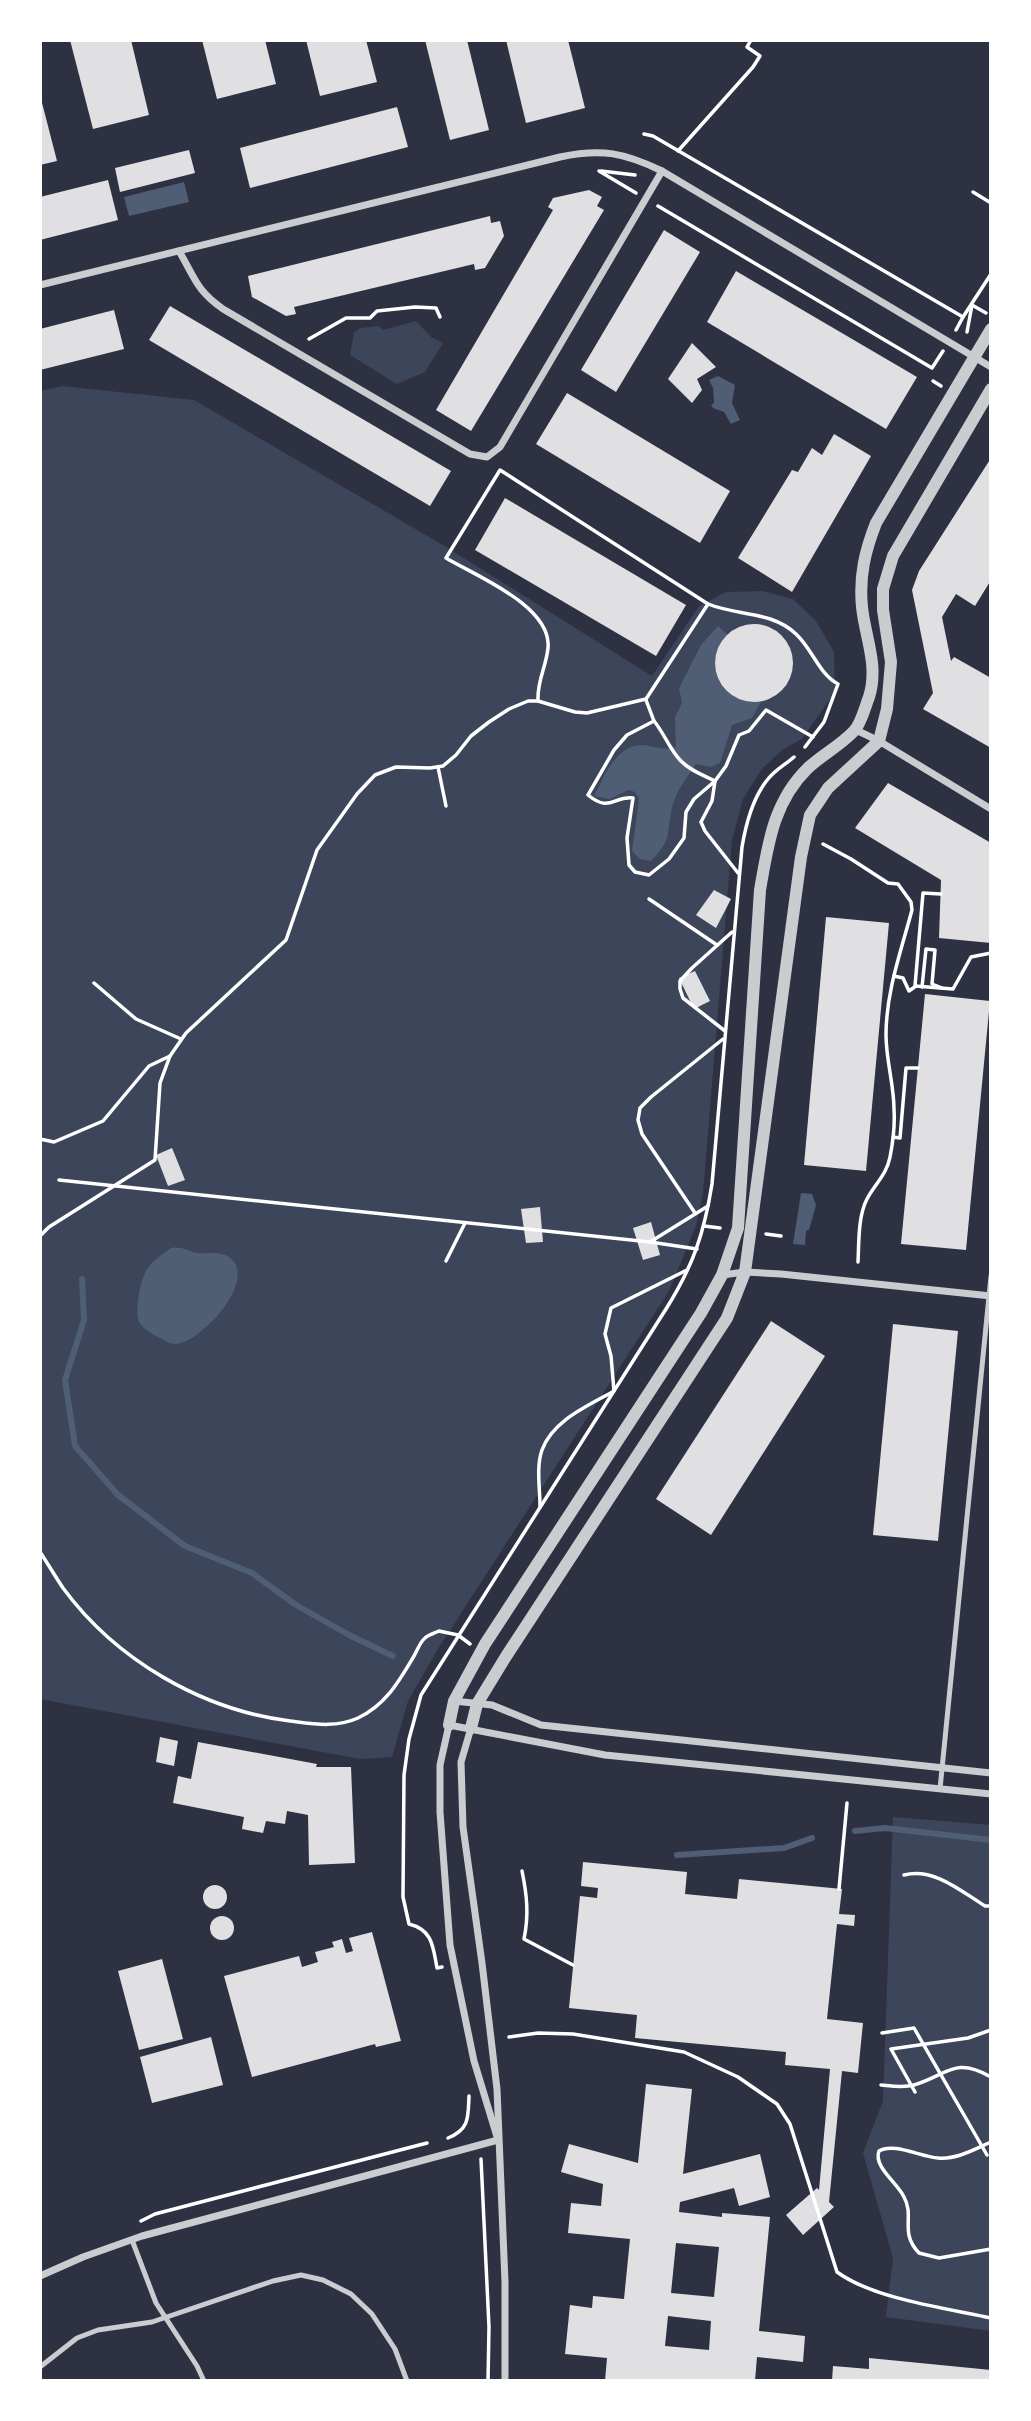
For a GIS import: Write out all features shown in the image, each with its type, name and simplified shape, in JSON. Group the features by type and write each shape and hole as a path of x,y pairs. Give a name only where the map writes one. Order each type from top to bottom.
{"street":[{"path":"40,285 587,151 614,153 634,158 662,171 991,367"},
{"path":"179,251 205,297 470,454 487,457 500,447 662,171"},
{"path":"498,2140 481,2087 450,1945 440,1812 440,1765 454,1701 485,1644 693,1325 722,1275 738,1228 760,890 769,836 778,808 794,784 808,769 856,730 871,690 872,674 872,654 862,607 862,567 867,547 876,523 991,329"},
{"path":"505,2381 505,2283 497,2089 463,1827 461,1762 477,1704 727,1318 745,1272 801,857 810,815 828,788 879,741 887,709 891,662 883,610 883,589 888,571 914,517 991,389"},
{"path":"856,730 879,741 991,809"},
{"path":"722,1275 745,1272 990,1296"},
{"path":"454,1701 505,1709 541,1725 991,1773"},
{"path":"449,1725 605,1755 991,1794"},
{"path":"40,2276 132,2240 498,2140"}],"lane":[{"path":"940,1789 991,1276"},
{"path":"132,2240 156,2303 204,2381"},
{"path":"40,2367 77,2338 98,2330 164,2318 273,2281 301,2275 323,2280 351,2294 372,2314 395,2349 407,2381"}],"path":[{"path":"678,151 753,67 760,56 747,47 751,40"},
{"path":"644,134 653,136 963,317"},
{"path":"640,176 599,171 932,368 937,360"},
{"path":"973,192 991,203"},
{"path":"958,326 991,274"},
{"path":"972,305 991,316"},
{"path":"967,332 972,305"},
{"path":"309,339 346,318 370,318 377,311 436,308 440,317"},
{"path":"454,1967 437,1968 430,1935 409,1924 403,1888 404,1775 409,1739 421,1695 689,1269 705,1226 708,1206 739,874 746,825 768,778 807,745 824,722 838,684 826,678 814,654 796,633 774,618 708,604 500,470 446,558 527,605 542,623 549,645 538,683 538,702"},
{"path":"40,1236 49,1227 155,1160 160,1083 170,1056 186,1033 286,940 317,850 357,793 375,775 396,767 443,766 471,736 489,722 528,701 587,713 646,699 708,604"},
{"path":"646,699 654,721 681,761 715,781"},
{"path":"654,721 627,735 614,750 588,795 598,803 613,803 626,797 633,798 628,865 635,872 649,875 668,859 684,838 686,812 694,799 715,781 726,766 739,735 749,731 766,710 813,737"},
{"path":"438,767 446,806"},
{"path":"715,781 712,801 701,822 739,874"},
{"path":"823,844 888,883 898,884 911,902 912,910 894,976 886,1034 894,1108 890,1160 880,1183 867,1199 858,1262"},
{"path":"919,987 915,986 923,893 941,894"},
{"path":"649,899 717,945"},
{"path":"725,1031 683,998 680,981 734,931"},
{"path":"919,987 926,950 935,950 932,984 944,989"},
{"path":"894,976 903,978 909,991 919,987 956,987 971,957 991,953"},
{"path":"94,983 136,1019 181,1039"},
{"path":"695,1213 642,1134 638,1120 640,1108 651,1097 723,1039"},
{"path":"40,1139 54,1142 103,1121 149,1066 170,1056"},
{"path":"893,1137 900,1138 906,1068 918,1068"},
{"path":"59,1180 554,1231 697,1249"},
{"path":"650,1242 708,1206"},
{"path":"446,1261 466,1222"},
{"path":"705,1226 722,1229"},
{"path":"764,1233 781,1236"},
{"path":"614,1391 606,1334 611,1308 622,1300 689,1269"},
{"path":"540,1506 540,1461 551,1435 564,1420 614,1391"},
{"path":"40,1552 63,1588 94,1624 129,1655 164,1678 205,1699 278,1720 321,1725 340,1724 357,1718 386,1699 425,1638 439,1631 458,1635 472,1645"},
{"path":"839,1889 847,1802"},
{"path":"522,1871 528,1896 528,1921 524,1939 573,1965"},
{"path":"904,1875 915,1872 933,1875 985,1906 991,1906"},
{"path":"882,2033 914,2028 987,2155"},
{"path":"915,2092 891,2049 968,2038 991,2030"},
{"path":"509,2037 538,2033 573,2034 684,2052 738,2077 777,2104 790,2124 837,2272 850,2281 901,2298 991,2318"},
{"path":"881,2085 901,2088 912,2086 961,2066 977,2069 991,2077"},
{"path":"439,2140 460,2132 468,2118 471,2090 481,2087"},
{"path":"991,2141 964,2154 940,2158 892,2147 884,2147 878,2151 877,2156 906,2199 908,2238 919,2253 939,2258 991,2249"},
{"path":"132,2225 155,2214 428,2143"},
{"path":"480,2145 488,2301 488,2381"}],"shaded area":[{"path":"184,182 189,202 129,216 124,197"},
{"path":"416,321 431,337 443,343 425,372 397,384 350,355 354,332 361,328 379,326 383,330"},
{"path":"718,376 735,385 732,403 740,420 731,424 724,412 711,405 714,403 713,388 709,380"},
{"path":"62,386 194,400 443,545 652,676 699,606 726,592 763,591 793,599 816,621 834,652 835,692 802,739 782,750 762,769 743,799 732,840 703,1194 696,1226 669,1291 438,1649 408,1701 392,1757 360,1759 40,1699 40,391"},
{"path":"718,626 727,634 719,646 716,659 719,680 725,689 735,696 761,702 752,718 732,725 720,763 711,767 696,764 675,799 668,834 659,853 651,861 640,859 632,851 639,799 635,792 628,790 610,799 594,796 612,763 625,750 642,745 676,747 675,717 682,703 679,688 701,645"},
{"path":"801,1193 812,1194 816,1205 809,1230 806,1231 805,1245 793,1244"},
{"path":"171,1248 225,1255 237,1267 237,1279 232,1294 212,1322 186,1341 175,1344 146,1329 139,1322 137,1311 147,1269"},
{"path":"893,1817 991,1825 991,2331 886,2317 893,2258 863,2153 883,2101"}],"building":[{"path":"70,40 131,40 149,115 93,129"},
{"path":"202,40 265,40 276,84 217,99"},
{"path":"306,40 366,40 377,82 320,96"},
{"path":"425,40 467,40 489,130 450,140"},
{"path":"506,40 568,40 585,108 526,123"},
{"path":"40,95 57,161 40,165"},
{"path":"397,107 408,147 250,188 240,148"},
{"path":"189,150 195,173 120,192 115,168"},
{"path":"108,180 118,220 40,240 40,197"},
{"path":"589,190 602,197 597,206 604,210 471,431 436,410 553,210 548,207 553,198"},
{"path":"490,216 491,223 500,221 504,236 485,268 475,270 474,264 294,307 296,314 286,316 252,297 248,276"},
{"path":"664,230 700,252 616,392 581,370"},
{"path":"736,271 917,377 886,429 707,322"},
{"path":"170,306 451,471 430,506 149,340"},
{"path":"114,310 124,349 40,370 40,329"},
{"path":"692,343 716,367 697,379 702,390 692,403 668,379"},
{"path":"567,393 730,491 700,543 536,444"},
{"path":"834,434 871,456 792,592 738,558 792,470 798,472 812,448 822,455"},
{"path":"991,458 991,580 975,606 956,594 942,617 951,661 954,657 991,678 991,748 923,709 933,693 912,590 919,571"},
{"path":"505,498 686,605 656,656 475,550"},
{"path":"754,624 769,627 782,635 790,648 793,663 790,678 782,691 769,699 754,702 739,699 726,691 718,678 715,663 718,648 726,635 739,627"},
{"path":"888,783 991,843 991,943 939,938 941,880 855,828"},
{"path":"714,890 731,899 716,928 696,915"},
{"path":"826,917 889,923 866,1171 804,1165"},
{"path":"695,971 710,1001 694,1009 679,978"},
{"path":"925,994 990,1001 966,1250 901,1244"},
{"path":"172,1148 185,1180 168,1186 156,1155"},
{"path":"540,1207 543,1242 526,1243 521,1209"},
{"path":"651,1222 660,1255 643,1260 633,1228"},
{"path":"771,1321 825,1356 711,1535 656,1499"},
{"path":"893,1324 958,1331 938,1541 873,1535"},
{"path":"160,1737 178,1741 174,1766 156,1762"},
{"path":"198,1742 317,1764 316,1767 351,1767 355,1863 309,1865 308,1815 287,1811 285,1824 266,1821 263,1833 242,1829 244,1817 173,1803 178,1776 191,1779"},
{"path":"583,1862 687,1872 685,1894 737,1899 739,1879 842,1889 839,1914 855,1915 854,1926 837,1924 827,2019 863,2023 858,2073 842,2071 829,2202 834,2207 803,2235 786,2215 817,2188 819,2190 830,2069 785,2065 786,2052 635,2038 637,2015 569,2008 580,1896 597,1898 598,1888 581,1886"},
{"path":"215,1885 224,1888 227,1897 224,1906 215,1909 206,1906 203,1897 206,1888"},
{"path":"222,1916 231,1919 234,1928 231,1937 222,1940 213,1937 210,1928 213,1919"},
{"path":"372,1932 401,2041 376,2047 375,2044 252,2077 224,1976 299,1956 302,1967 318,1962 315,1952 334,1947 332,1942 342,1939 346,1953 353,1951 349,1938"},
{"path":"162,1959 183,2039 139,2050 118,1971"},
{"path":"211,2037 223,2085 152,2103 140,2057"},
{"path":"646,2084 692,2089 683,2174 760,2154 770,2197 739,2206 734,2188 680,2202 679,2212 722,2217 722,2213 770,2217 759,2331 805,2336 803,2362 757,2357 755,2381 605,2381 607,2358 565,2354 570,2305 592,2308 593,2296 624,2299 630,2239 568,2233 571,2203 601,2206 603,2184 561,2172 569,2144 638,2163","holes":["676,2243 719,2247 714,2297 671,2293","668,2316 711,2321 709,2350 665,2346"]},
{"path":"869,2358 991,2370 991,2381 832,2381 833,2366 869,2369"}],"waterway":[{"path":"82,1279 84,1320 65,1380 75,1446 118,1495 185,1546 252,1573 296,1605 393,1656"},
{"path":"855,1831 885,1828 991,1840"},
{"path":"677,1855 784,1848 812,1838"}]}
